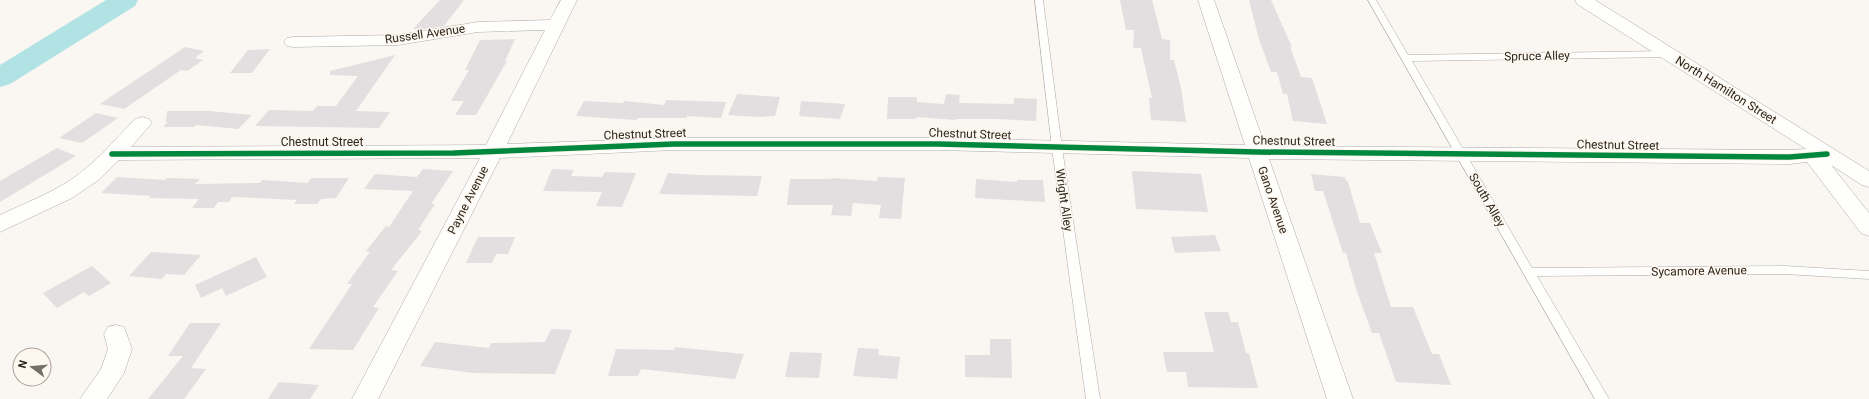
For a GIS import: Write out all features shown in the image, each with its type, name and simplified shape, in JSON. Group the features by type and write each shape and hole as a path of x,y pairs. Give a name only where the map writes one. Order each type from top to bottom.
{"street":[{"name":"Payne Avenue","path":"365,399 494,150 569,0"},
{"name":"Gano Avenue","path":"1206,0 1340,399"},
{"name":"North Hamilton Street","path":"1583,0 1669,54 1819,155 1869,180"},
{"name":"Russell Avenue","path":"293,42 398,40 478,27 556,25"},
{"path":"0,224 66,193 85,180 142,123"},
{"name":"Chestnut Street","path":"112,154 454,153 494,150 674,144 938,144 1257,152 1790,157 1819,155"},
{"path":"1819,155 1869,228"},
{"path":"93,399 112,373 120,348 116,334"}],"lane":[{"name":"Wright Alley","path":"1039,0 1057,148 1093,399"},
{"name":"South Alley","path":"1372,0 1602,399"},
{"name":"Spruce Alley","path":"1405,58 1669,54"},
{"name":"Sycamore Avenue","path":"1528,272 1785,270 1869,275"}],"building":[{"path":"440,0 464,0 444,26 413,29"},
{"path":"1120,0 1152,0 1162,39 1170,40 1170,60 1174,60 1181,88 1186,122 1151,120 1149,98 1152,98 1141,48 1133,48 1134,30 1126,30"},
{"path":"1249,0 1271,0 1292,47 1290,47 1301,77 1312,78 1327,124 1293,121 1287,94 1283,94 1277,72 1271,72 1259,39"},
{"path":"515,39 505,61 507,61 476,115 455,115 464,101 451,101 469,70 465,70 480,40"},
{"path":"185,47 204,51 195,58 203,60 187,71 181,70 124,109 100,104"},
{"path":"270,49 252,73 230,73 248,50"},
{"path":"395,55 356,111 390,112 379,128 255,126 269,110 313,111 317,106 336,106 358,76 330,75 330,71"},
{"path":"737,94 780,97 775,116 758,117 728,115"},
{"path":"946,94 960,95 959,103 1014,104 1014,98 1037,99 1036,121 997,119 955,120 917,117 916,119 887,119 888,97 917,97 917,102 944,104"},
{"path":"666,100 726,102 721,118 687,116 687,118 638,118 636,120 576,116 584,101 623,103 624,101 664,105"},
{"path":"801,101 845,104 840,119 799,116"},
{"path":"167,111 209,111 252,115 238,129 196,125 194,127 163,127 168,122 166,122"},
{"path":"96,113 118,118 82,143 59,138"},
{"path":"57,148 76,156 0,202 0,181"},
{"path":"423,169 453,171 431,204 435,204 418,230 422,231 391,270 398,271 373,307 379,308 353,350 309,349 352,284 347,284 370,252 366,251 386,226 389,227 413,191 364,189 375,174 417,177"},
{"path":"552,169 574,170 571,176 602,177 605,172 636,173 622,207 596,206 602,192 543,191"},
{"path":"1132,171 1201,174 1208,212 1136,209"},
{"path":"668,173 762,176 757,196 659,194"},
{"path":"1311,174 1345,177 1346,181 1348,182 1360,223 1370,223 1382,253 1374,253 1391,307 1413,307 1432,354 1439,354 1451,385 1396,382 1379,333 1372,333 1356,289 1346,253 1343,253 1323,191 1315,191"},
{"path":"117,177 165,180 167,178 200,179 195,184 260,183 262,180 308,183 311,178 349,178 336,198 321,199 317,204 294,204 297,200 232,197 229,202 218,202 214,208 192,208 199,199 149,198 151,196 101,193"},
{"path":"878,177 905,178 901,219 879,218 881,205 853,203 851,216 831,215 833,205 787,205 790,179 831,178 877,181"},
{"path":"976,179 1017,182 1017,180 1043,180 1045,202 975,198"},
{"path":"1215,235 1221,251 1175,253 1171,237"},
{"path":"478,237 515,237 508,254 496,254 492,263 466,263"},
{"path":"151,252 201,255 184,275 166,274 162,279 129,276"},
{"path":"256,257 267,277 226,296 222,288 201,298 195,285"},
{"path":"92,266 111,283 89,296 84,292 57,308 43,293"},
{"path":"1204,312 1228,312 1231,322 1238,322 1246,353 1249,353 1258,388 1188,387 1186,372 1167,372 1163,352 1214,352"},
{"path":"190,323 221,323 191,368 206,369 184,399 148,399 183,356 168,356"},
{"path":"551,329 572,330 555,374 473,373 420,366 435,342 489,348 491,343 545,342"},
{"path":"990,339 1011,339 1012,378 965,377 965,355 990,355"},
{"path":"675,347 744,354 735,379 641,369 638,376 608,376 616,349 674,350"},
{"path":"858,348 879,349 878,355 900,357 897,379 853,376"},
{"path":"790,352 822,353 819,378 785,377"},
{"path":"279,382 319,385 310,399 268,399"}],"waterway":[{"path":"0,78 125,0"}],"cycle path":[{"path":"112,154 454,153 674,144 938,144 1257,152 1790,157 1827,154"}]}
